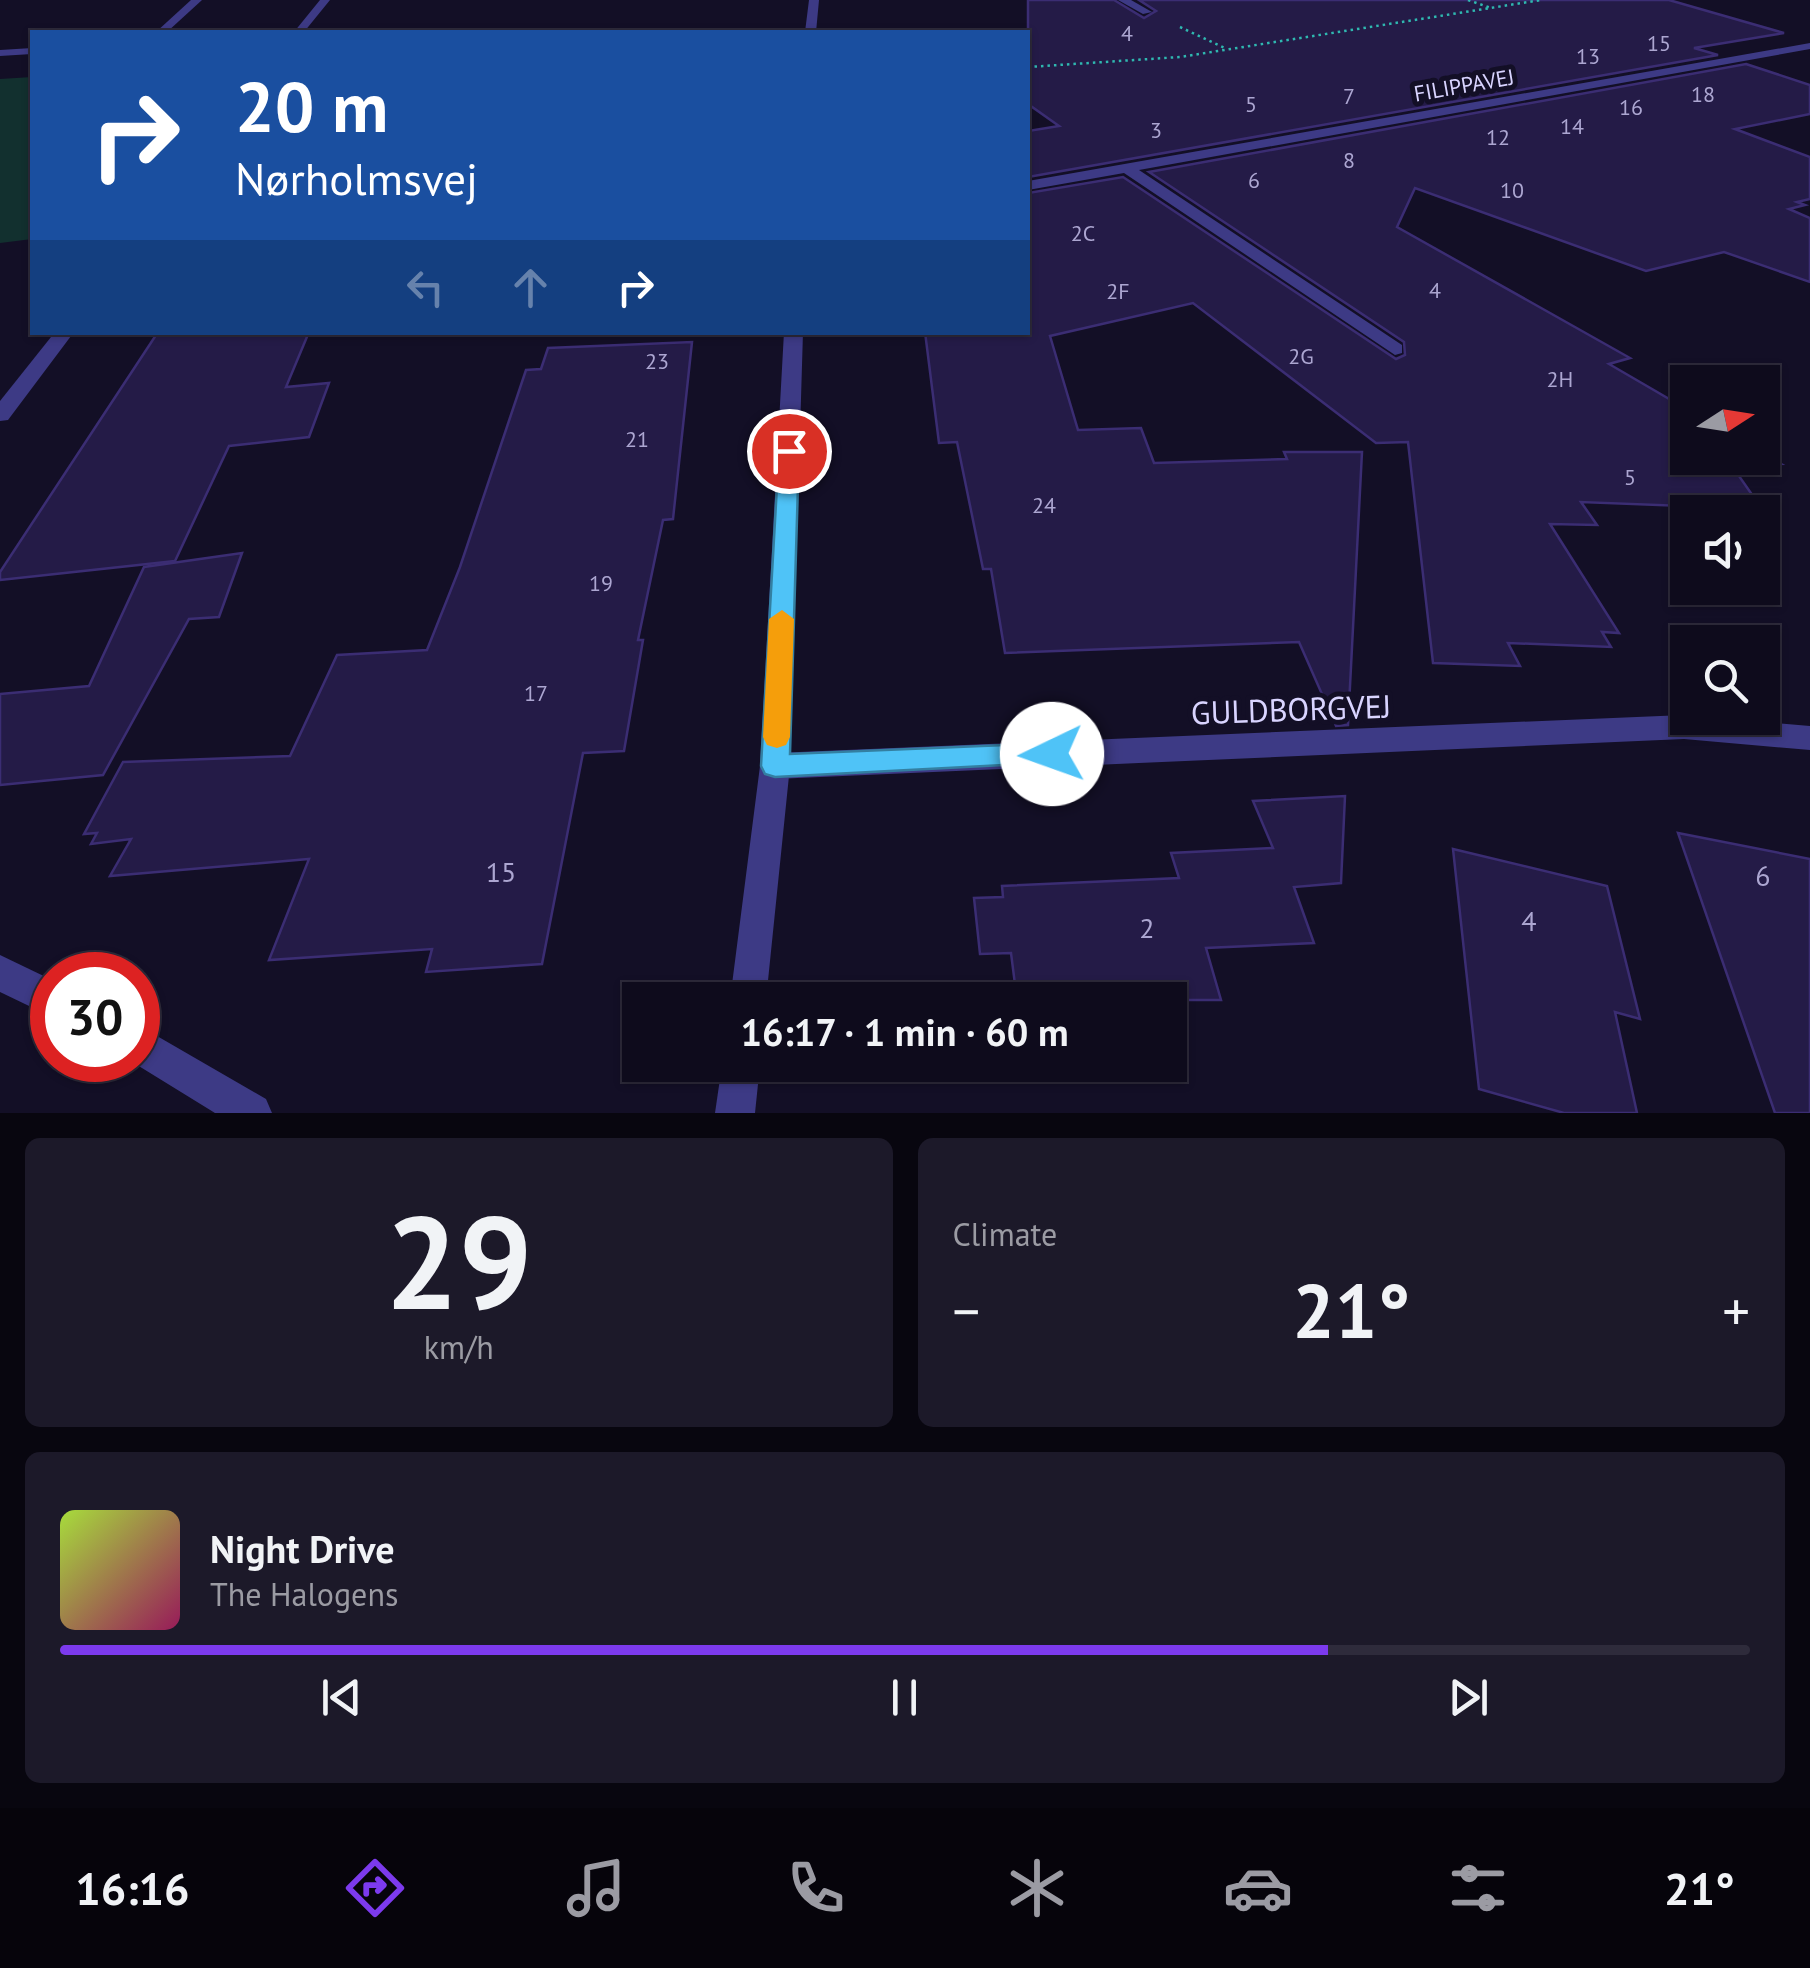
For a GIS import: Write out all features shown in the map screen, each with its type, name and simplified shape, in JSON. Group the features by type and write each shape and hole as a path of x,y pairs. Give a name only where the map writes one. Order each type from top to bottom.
{"street":[{"path":"163,30 196,0"},
{"path":"301,30 325,0"},
{"path":"811,30 814,0"},
{"path":"1122,0 1147,12"},
{"name":"FILIPPAVEJ","path":"1030,186 1810,46"},
{"path":"0,52 30,51"},
{"path":"1777,52 1810,64"},
{"path":"1126,168 1396,349"},
{"path":"0,415 63,335"},
{"path":"750,982 775,766 794,335"},
{"name":"GULDBORGVEJ","path":"775,766 1684,728 1810,738"},
{"path":"0,973 30,987"},
{"path":"160,1057 252,1113"},
{"path":"735,1113 739,1082"}],"path":[{"path":"1468,0 1492,8"},
{"path":"1030,67 1180,57 1541,0"},
{"path":"1147,12 1228,49"}],"green space":[{"path":"30,77 30,239 0,243 0,79"}],"building":[{"path":"1028,0 1114,0 1144,18 1156,11 1139,0 1669,0 1784,33 1694,48 1718,55 1030,177 1030,131 1059,126 1030,105"},
{"path":"1746,64 1810,85 1810,114 1735,129 1810,157 1810,199 1797,202 1805,205 1789,209 1810,218 1810,282 1724,252 1646,271 1415,188 1397,227 1630,358 1609,364 1670,400 1670,475 1738,475 1752,495 1670,495 1670,505 1581,502 1597,525 1550,524 1619,633 1602,632 1611,647 1508,643 1520,666 1433,663 1408,442 1376,443 1193,303 1050,336 1078,430 1141,428 1154,463 1287,459 1284,452 1362,452 1348,725 1336,726 1299,642 1005,653 991,569 983,569 957,442 939,443 925,335 1030,335 1030,193 1123,177 1396,359 1405,355 1404,342 1149,172"},
{"path":"156,335 308,335 286,387 329,383 309,437 229,446 175,561 0,580 0,572"},
{"path":"692,342 673,519 663,520 638,640 643,640 624,751 583,753 542,964 426,972 432,949 269,960 309,859 110,876 131,839 91,844 97,833 84,834 123,762 290,756 337,655 427,650 460,567 526,370 541,369 548,348"},
{"path":"242,553 219,617 189,619 103,775 0,785 0,694 89,686 144,567"},
{"path":"1345,796 1341,883 1294,887 1314,943 1206,948 1221,1000 1187,1000 1187,982 1015,982 1011,953 980,954 974,898 1003,897 1002,886 1179,878 1171,853 1273,848 1253,801"},
{"path":"1678,833 1810,859 1810,1113 1775,1113"},
{"path":"1453,849 1607,886 1640,1019 1615,1012 1637,1113 1564,1113 1479,1089"}],"slow traffic":[{"path":"777,737 782,619"}],"route":[{"path":"789,451 775,766 1052,754"}]}
